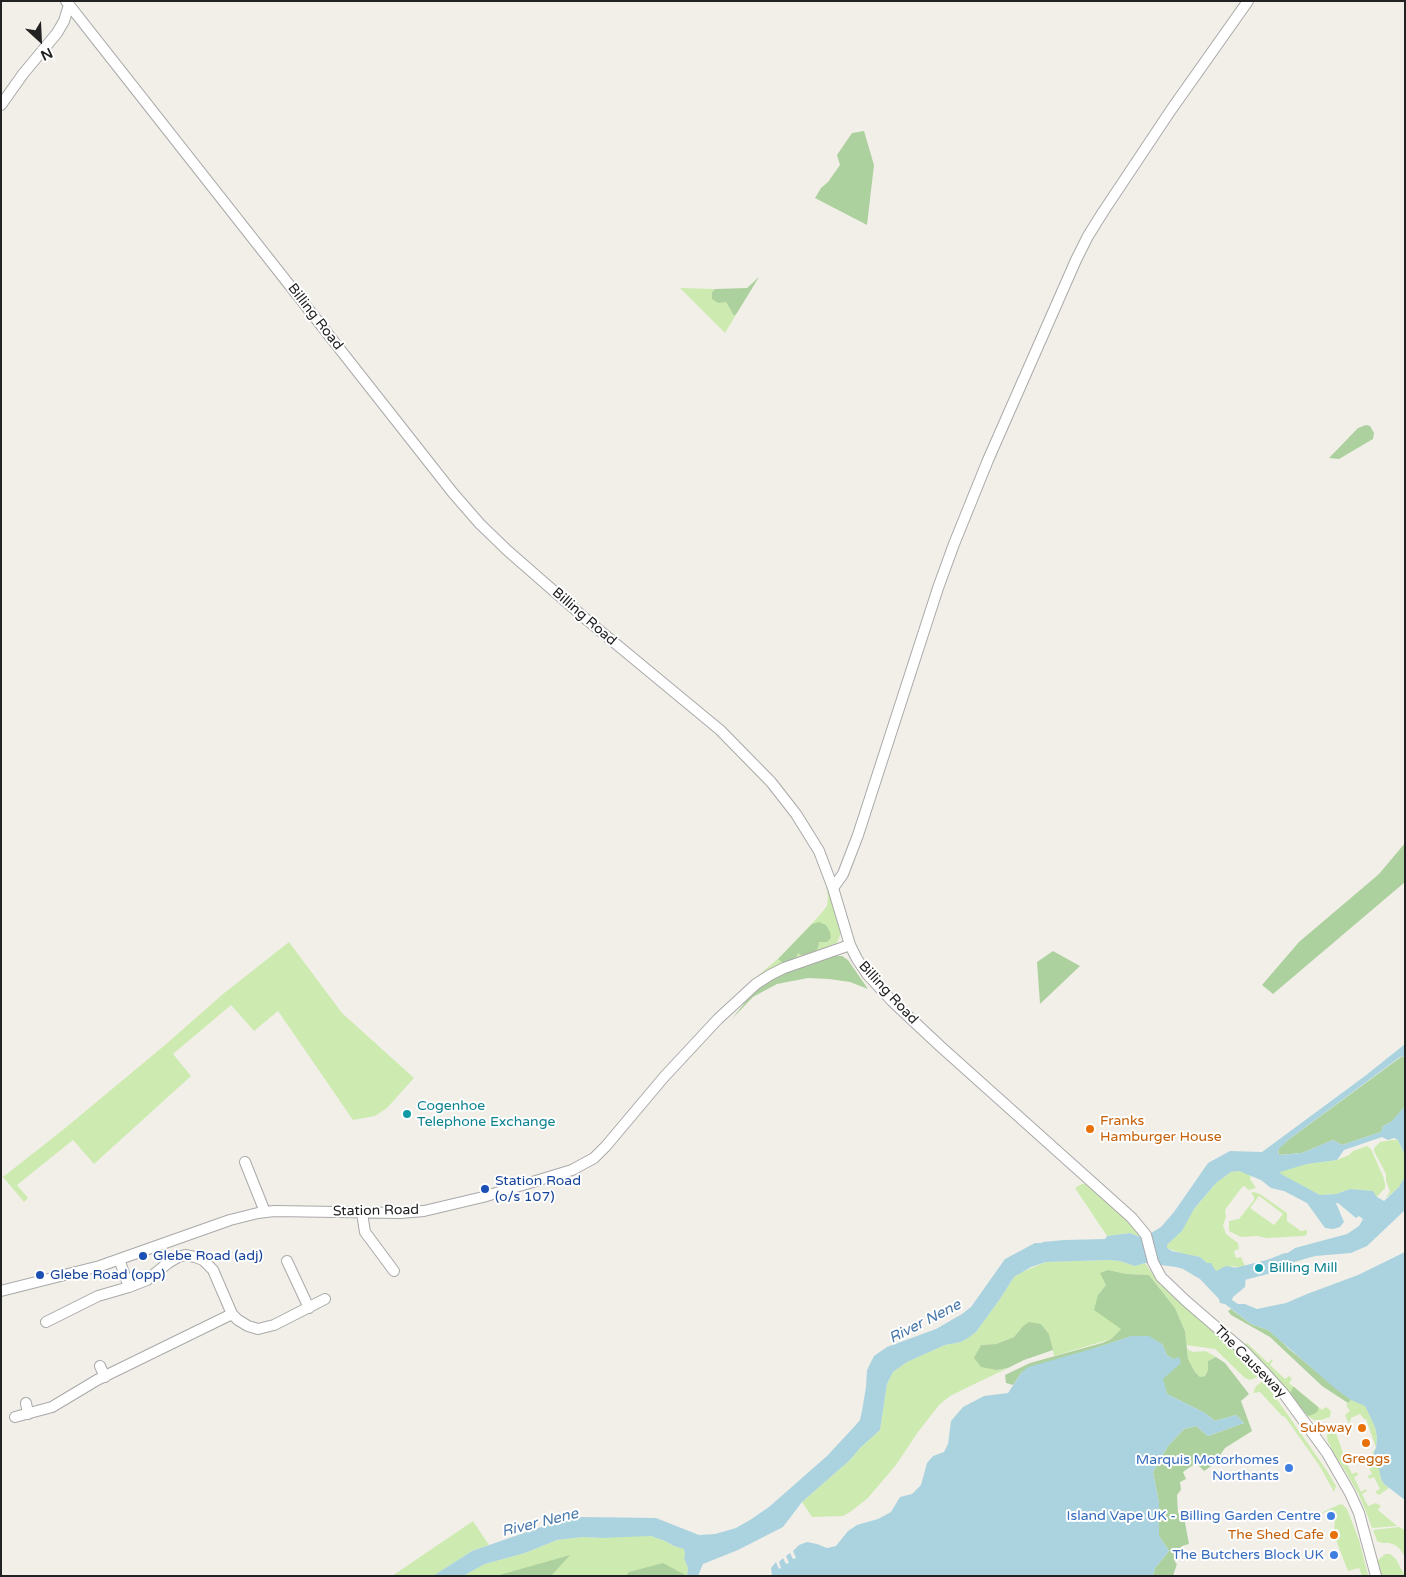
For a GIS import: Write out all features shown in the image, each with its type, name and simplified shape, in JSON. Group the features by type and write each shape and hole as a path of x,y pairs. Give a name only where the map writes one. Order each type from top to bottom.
{"street":[{"path":"833,888 843,874 858,835 954,544 988,460 1076,260 1103,212 1248,1"},
{"path":"1,105 23,74 57,33 64,21 68,3"},
{"name":"Billing Road","path":"68,3 464,506 520,562 720,730 771,782 796,814 819,851 833,888 850,945 862,968 892,1001 1082,1175 1132,1218 1146,1235 1156,1269"},
{"name":"Station Road","path":"1,1291 81,1271 230,1220 265,1212 400,1213 424,1211 483,1197 572,1170 594,1158 606,1146 717,1020 756,984 784,968 850,945"},
{"path":"245,1162 265,1212"},
{"path":"362,1213 365,1232 394,1271"},
{"path":"46,1322 98,1296 147,1280 168,1263 185,1255 195,1256 203,1260 213,1270 232,1314 248,1326 258,1329 274,1325 326,1300"},
{"path":"119,1259 129,1287"},
{"path":"287,1261 309,1308"},
{"name":"The Causeway","path":"1156,1269 1161,1277 1179,1295 1226,1335 1266,1374 1312,1433 1339,1471 1359,1512 1376,1576"},
{"path":"15,1416 52,1408 159,1344 232,1314"},
{"path":"100,1366 105,1376"},
{"path":"26,1403 28,1414"}],"green space":[{"path":"864,131 874,165 867,225 815,198 840,165 837,155 852,133"},
{"path":"759,277 734,316 726,302 718,303 712,299 712,292 715,289 747,288"},
{"path":"680,288 715,289 712,292 726,302 734,316 737,313 725,333"},
{"path":"1366,425 1370,426 1374,433 1373,439 1339,459 1329,458 1358,428"},
{"path":"1405,843 1405,882 1273,994 1262,985 1299,942 1379,874"},
{"path":"826,886 840,925 841,933 837,943 765,974 740,991 780,957 819,916 827,906"},
{"path":"819,922 826,925 830,932 831,938 827,942 819,942 818,948 814,953 803,956 798,953 795,960 783,963 778,959 812,924"},
{"path":"289,942 342,1013 414,1078 387,1108 375,1116 353,1120 278,1011 254,1031 231,1005 173,1054 191,1076 94,1164 73,1140 17,1185 28,1198 24,1202 3,1177 165,1045 223,994"},
{"path":"1053,951 1080,966 1040,1004 1037,962"},
{"path":"842,956 848,960 868,989 850,982 829,979 808,978 777,984 753,997 731,1020 751,995 766,982 823,958"},
{"path":"1405,1056 1405,1106 1391,1122 1383,1126 1381,1132 1342,1145 1333,1140 1302,1153 1279,1155 1278,1149 1288,1140 1401,1057"},
{"path":"1398,1140 1405,1155 1405,1176 1399,1187 1386,1198 1390,1191 1386,1181 1386,1174 1374,1148 1380,1142"},
{"path":"1367,1146 1371,1149 1385,1184 1385,1188 1377,1197 1372,1191 1350,1189 1336,1194 1320,1195 1280,1174 1283,1170 1307,1164 1337,1160"},
{"path":"1239,1171 1251,1175 1250,1179 1256,1188 1248,1190 1245,1186 1242,1187 1225,1210 1226,1217 1223,1225 1226,1234 1238,1243 1239,1249 1234,1251 1236,1258 1241,1257 1246,1268 1240,1269 1234,1266 1216,1271 1200,1257 1183,1254 1167,1248 1167,1245 1182,1231 1191,1213 1216,1183 1231,1172"},
{"path":"1085,1184 1125,1219 1143,1238 1130,1233 1107,1236 1075,1188"},
{"path":"1251,1193 1260,1194 1287,1213 1287,1221 1301,1231 1307,1230 1307,1234 1304,1236 1267,1238 1257,1236 1241,1237 1229,1231 1229,1221 1239,1219 1254,1200","holes":["1259,1196 1283,1214 1274,1225 1250,1208"]},
{"path":"1109,1260 1135,1266 1145,1263 1161,1286 1240,1353 1260,1373 1258,1377 1250,1380 1245,1378 1215,1349 1186,1345 1185,1331 1175,1308 1149,1275 1127,1274 1108,1270 1106,1285 1098,1295 1122,1328 1111,1339 1054,1356 1049,1334 1041,1324 1023,1326 1014,1337 996,1344 981,1345 997,1370 1008,1368 950,1396 939,1405 896,1465 867,1499 850,1512 843,1516 812,1517 802,1502 850,1460 880,1430 887,1384 893,1372 907,1362 945,1345 961,1342 976,1332 1014,1277 1022,1272 1046,1262"},
{"path":"1108,1270 1127,1274 1149,1275 1175,1308 1185,1331 1188,1359 1195,1372 1200,1377 1205,1376 1208,1370 1208,1361 1216,1357 1225,1363 1249,1394 1241,1401 1252,1431 1225,1448 1213,1465 1204,1471 1196,1463 1183,1472 1186,1479 1180,1482 1181,1490 1177,1495 1178,1513 1184,1517 1189,1544 1182,1546 1175,1562 1177,1564 1173,1576 1153,1576 1155,1568 1169,1551 1159,1536 1159,1503 1153,1472 1168,1446 1184,1429 1196,1426 1208,1436 1244,1423 1236,1415 1215,1421 1205,1413 1167,1394 1162,1379 1173,1359 1167,1355 1162,1344 1132,1336 1021,1373 1013,1385 1006,1383 1005,1375 1030,1363 1102,1343 1111,1339 1121,1329 1094,1310 1098,1295 1106,1285 1100,1273"},
{"path":"1231,1309 1251,1324 1268,1330 1351,1400 1348,1403 1322,1386 1270,1337 1231,1315 1228,1311"},
{"path":"1029,1322 1041,1324 1049,1334 1053,1350 1008,1368 997,1370 981,1367 974,1358 981,1345 996,1344 1014,1337"},
{"path":"1247,1343 1268,1363 1272,1359 1270,1365 1285,1379 1289,1376 1292,1379 1289,1383 1322,1410 1325,1407 1329,1409 1331,1412 1330,1417 1314,1420 1309,1417 1264,1365 1243,1345"},
{"path":"1187,1349 1193,1352 1206,1351 1216,1357 1208,1361 1208,1370 1205,1376 1200,1377 1195,1372 1188,1359"},
{"path":"1263,1381 1327,1471 1336,1486 1334,1492 1319,1465 1285,1417 1260,1392 1253,1393 1256,1386"},
{"path":"1293,1387 1318,1407 1318,1411 1308,1416 1290,1394"},
{"path":"1351,1400 1365,1405 1375,1427 1377,1437 1376,1448 1366,1419 1360,1414 1351,1418 1349,1424 1345,1415 1350,1411 1346,1405"},
{"path":"1335,1423 1339,1424 1342,1430 1336,1433 1344,1456 1349,1455 1351,1459 1346,1462 1352,1474 1357,1472 1358,1475 1354,1477 1361,1492 1366,1489 1367,1491 1362,1494 1368,1506 1376,1503 1381,1506 1378,1510 1397,1526 1372,1528 1358,1493 1330,1448 1327,1436 1328,1431 1331,1429 1330,1426"},
{"path":"1376,1448 1381,1479 1389,1488 1379,1495 1375,1492 1380,1489 1374,1477 1369,1479 1368,1476 1372,1474 1366,1461 1360,1463 1358,1456 1361,1460 1369,1458"},
{"path":"1342,1504 1347,1509 1359,1540 1368,1575 1372,1574 1372,1576 1362,1576 1359,1568 1348,1571 1337,1543 1336,1538 1340,1537 1338,1529 1334,1530 1335,1519 1332,1510 1319,1514"},
{"path":"473,1521 489,1545 472,1551 433,1576 392,1576"},
{"path":"1399,1527 1405,1530 1405,1557 1395,1545 1377,1541 1373,1530"},
{"path":"651,1536 684,1549 684,1558 688,1568 687,1576 463,1576 485,1564 525,1553 557,1540"},
{"path":"1385,1554 1390,1554 1396,1559 1405,1576 1380,1576 1377,1561"},
{"path":"570,1555 551,1576 496,1576"},
{"path":"663,1563 687,1576 626,1576 629,1572"}],"water":[{"path":"1405,1044 1405,1056 1400,1057 1288,1140 1278,1150 1279,1155 1302,1153 1333,1140 1342,1145 1381,1132 1383,1126 1391,1122 1405,1106 1405,1155 1398,1140 1394,1138 1388,1140 1382,1137 1344,1150 1337,1160 1307,1164 1280,1172 1320,1195 1336,1194 1350,1189 1373,1191 1377,1197 1384,1201 1399,1187 1405,1176 1405,1210 1367,1246 1351,1253 1315,1256 1271,1270 1268,1260 1283,1256 1295,1248 1347,1234 1359,1226 1363,1219 1359,1216 1356,1218 1336,1203 1344,1222 1340,1227 1333,1229 1325,1228 1307,1203 1284,1191 1271,1188 1261,1180 1239,1171 1231,1172 1216,1183 1194,1209 1182,1231 1167,1245 1167,1248 1172,1251 1200,1257 1207,1263 1211,1263 1216,1271 1226,1266 1244,1269 1246,1275 1245,1287 1232,1300 1238,1304 1245,1304 1257,1309 1286,1303 1358,1275 1405,1252 1405,1500 1384,1484 1379,1469 1375,1465 1374,1452 1377,1437 1375,1427 1365,1406 1351,1400 1337,1390 1268,1330 1251,1324 1225,1304 1220,1303 1219,1299 1200,1279 1183,1269 1145,1263 1135,1266 1109,1260 1046,1262 1031,1267 1014,1277 976,1332 968,1338 961,1342 945,1345 907,1362 893,1372 887,1384 880,1430 850,1460 802,1502 783,1527 738,1550 703,1564 698,1576 687,1576 688,1568 684,1558 684,1549 651,1536 583,1537 557,1540 525,1553 485,1564 463,1576 433,1576 472,1551 541,1527 582,1517 656,1518 699,1535 715,1534 736,1528 769,1507 827,1456 860,1420 867,1370 874,1356 887,1347 936,1329 962,1314 971,1307 1005,1259 1035,1243 1105,1239 1107,1236 1130,1233 1143,1238 1161,1227 1174,1212 1208,1163 1230,1151 1262,1152"},
{"path":"1132,1336 1149,1336 1162,1344 1167,1355 1173,1359 1179,1357 1181,1363 1163,1379 1167,1394 1205,1413 1215,1421 1236,1415 1244,1423 1208,1436 1196,1426 1184,1429 1168,1446 1153,1472 1159,1503 1159,1536 1169,1551 1155,1568 1153,1576 772,1576 771,1568 776,1562 779,1569 781,1568 779,1562 783,1558 786,1564 789,1563 786,1556 790,1553 793,1559 796,1558 793,1551 799,1545 807,1542 827,1548 836,1546 848,1531 857,1525 878,1519 891,1512 900,1497 912,1494 921,1485 927,1463 933,1456 944,1452 948,1444 951,1421 963,1407 984,1396 1008,1393 1021,1373 1028,1367"}],"waterway":[{"name":"River Nene","path":"1228,1277 1271,1266 1286,1260"}],"place":[{"name":"Cogenhoe Telephone Exchange","path":"407,1114"},
{"name":"Franks Hamburger House","path":"1090,1129"},
{"name":"Station Road (o/s 107)","path":"485,1189"},
{"name":"Glebe Road (adj)","path":"143,1256"},
{"name":"Billing Mill","path":"1259,1268"},
{"name":"Glebe Road (opp)","path":"40,1275"},
{"name":"Subway","path":"1362,1428"},
{"name":"Greggs","path":"1366,1443"},
{"name":"Marquis Motorhomes Northants","path":"1289,1468"},
{"name":"Island Vape UK - Billing Garden Centre","path":"1331,1516"},
{"name":"The Shed Cafe","path":"1334,1535"},
{"name":"The Butchers Block UK","path":"1334,1555"}]}
